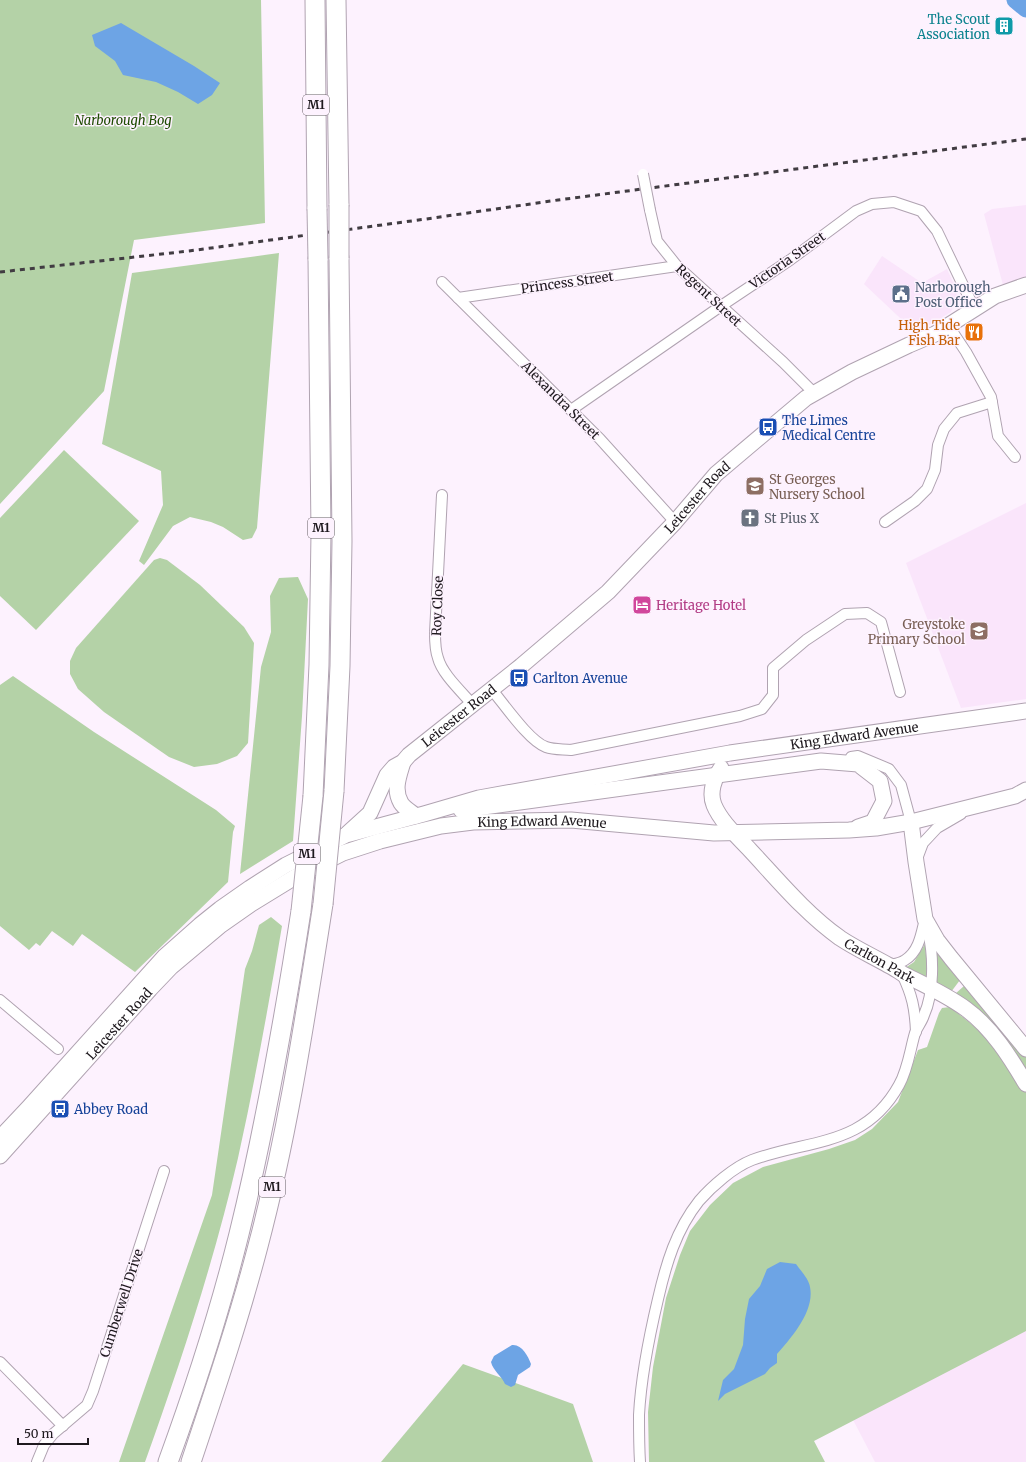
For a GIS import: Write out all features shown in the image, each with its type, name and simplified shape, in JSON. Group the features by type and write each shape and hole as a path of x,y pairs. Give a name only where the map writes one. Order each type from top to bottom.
{"highway":[{"name":"M1","path":"168,1462 218,1309 240,1229 259,1146 301,911 313,796 319,664 321,534 315,0"},
{"name":"M1","path":"191,1462 228,1348 262,1231 275,1175 294,1078 323,904 334,791 340,666 342,541 336,0"}],"main road":[{"name":"Leicester Road","path":"420,815 401,804 396,787 397,778 403,762 409,755 522,666 608,592 675,522 716,474 806,398 852,372 909,344 935,334 995,296 1026,285"},
{"name":"King Edward Avenue","path":"250,888 286,865 346,835 479,798 730,753 1026,711"},
{"path":"716,774 730,753"},
{"name":"King Edward Avenue","path":"420,815 821,761 858,764 880,781 884,801 872,822 849,830"},
{"name":"Leicester Road","path":"346,835 370,813 387,775 394,767 403,762"},
{"name":"Carlton Park","path":"716,774 712,791 714,805 732,832 812,916 840,938 867,955 931,987 967,1010 983,1023 1004,1050 1026,1084"},
{"name":"King Edward Avenue","path":"252,904 295,877 343,853 380,841 441,826 473,822 571,820 714,834 732,832 849,830 876,828 912,822 1015,796 1026,790"},
{"path":"912,822 916,862 925,919 937,940 1026,1049"},
{"name":"Leicester Road","path":"0,1138 165,956 215,913 250,888"},
{"name":"Leicester Road","path":"0,1156 150,989 171,968 221,925 252,904"}],"street":[{"name":"Regent Street","path":"643,174 657,241 677,266 782,362 814,394"},
{"name":"Victoria Street","path":"571,410 790,260 856,211 872,204 894,202 921,211 937,231 974,308"},
{"name":"Princess Street","path":"458,298 677,266"},
{"name":"Alexandra Street","path":"442,282 600,439 675,522"},
{"path":"948,325 984,383 991,397 998,436 1015,457"},
{"path":"885,522 915,501 927,489 935,470 938,445 944,429 957,413 992,402"},
{"name":"Roy Close","path":"442,495 435,633 436,651 438,659 445,671 473,705"},
{"path":"492,690 533,738 545,747 552,749 571,750 740,716 762,709 773,695 773,668 806,640 845,614 866,613 881,622 900,692"},
{"path":"821,761 858,756 889,768 901,785 912,822"},
{"path":"916,862 923,843 937,828 975,806"},
{"path":"916,1032 914,1008 910,990 896,970 913,952 920,941 925,919"},
{"path":"640,1462 639,1414 649,1333 663,1275 673,1245 684,1222 700,1200 716,1185 731,1172 751,1160 843,1136 869,1121 889,1099 900,1084 916,1032 925,1014 931,987 931,944 925,919"},
{"path":"0,1000 58,1049"},
{"name":"Cumberwell Drive","path":"37,1462 44,1445 87,1405 164,1171"},
{"path":"0,1362 63,1426"}],"shaded area":[{"path":"1026,205 1026,277 1003,285 984,214 992,209"},
{"path":"882,256 922,283 947,269 957,291 956,299 951,312 916,333 864,284"},
{"name":"Greystoke Primary School","path":"1026,503 1026,699 961,708 906,563"},
{"path":"1026,1328 1026,1462 875,1462 851,1416"}],"green space":[{"name":"Narborough Bog","path":"0,0 261,0 265,223 134,240 104,391 0,504"},
{"path":"279,253 257,528 252,538 243,540 223,527 211,522 190,517 173,526 144,565 139,561 163,505 161,471 102,444 132,273"},
{"path":"64,450 139,521 36,630 0,596 0,518"},
{"path":"160,558 167,560 200,585 244,627 254,643 248,743 237,756 217,764 194,767 169,757 104,712 78,689 70,674 70,661 76,648 154,560"},
{"path":"298,577 308,599 302,716 293,841 240,874 261,667 271,632 270,596 279,578"},
{"path":"13,676 94,732 216,810 235,826 233,832 228,882 135,972 82,934 73,946 52,931 40,946 36,943 29,950 0,926 0,685"},
{"path":"271,917 282,926 267,1013 238,1158 208,1273 184,1349 145,1462 119,1462 212,1195 245,969 252,951 259,925"},
{"path":"933,943 960,980 951,992 933,984"},
{"path":"925,944 928,979 905,968 914,962"},
{"path":"964,986 1026,1057 1026,1075 955,994"},
{"path":"950,1007 984,1034 1004,1055 1026,1092 1026,1331 814,1441 825,1462 649,1462 648,1412 653,1367 666,1298 680,1255 690,1231 710,1205 733,1183 763,1167 829,1149 855,1140 872,1129 898,1102 918,1050 927,1047 942,1008"},
{"path":"463,1364 573,1404 593,1462 381,1462"}],"water":[{"path":"121,23 220,83 212,95 198,104 178,92 156,82 123,75 115,61 95,46 92,35"},
{"path":"780,1262 796,1264 808,1281 811,1296 801,1324 777,1354 777,1363 765,1374 725,1394 718,1401 723,1380 734,1369 743,1345 745,1319 749,1299 760,1286 767,1269"},
{"path":"512,1345 522,1348 531,1364 530,1367 518,1375 515,1385 511,1387 505,1384 491,1362 494,1356"}],"waterway":[{"path":"1015,0 1026,9"}],"railway":[{"path":"0,272 189,251 558,200 1026,139"}],"place":[{"name":"The Scout Association","path":"1004,26"},
{"name":"Narborough Post Office","path":"901,294"},
{"name":"High Tide Fish Bar","path":"974,332"},
{"name":"The Limes Medical Centre","path":"768,427"},
{"name":"St Georges Nursery School","path":"755,486"},
{"name":"St Pius X","path":"750,518"},
{"name":"Heritage Hotel","path":"642,605"},
{"name":"Greystoke Primary School","path":"979,631"},
{"name":"Carlton Avenue","path":"519,678"},
{"name":"Abbey Road","path":"60,1109"}]}
